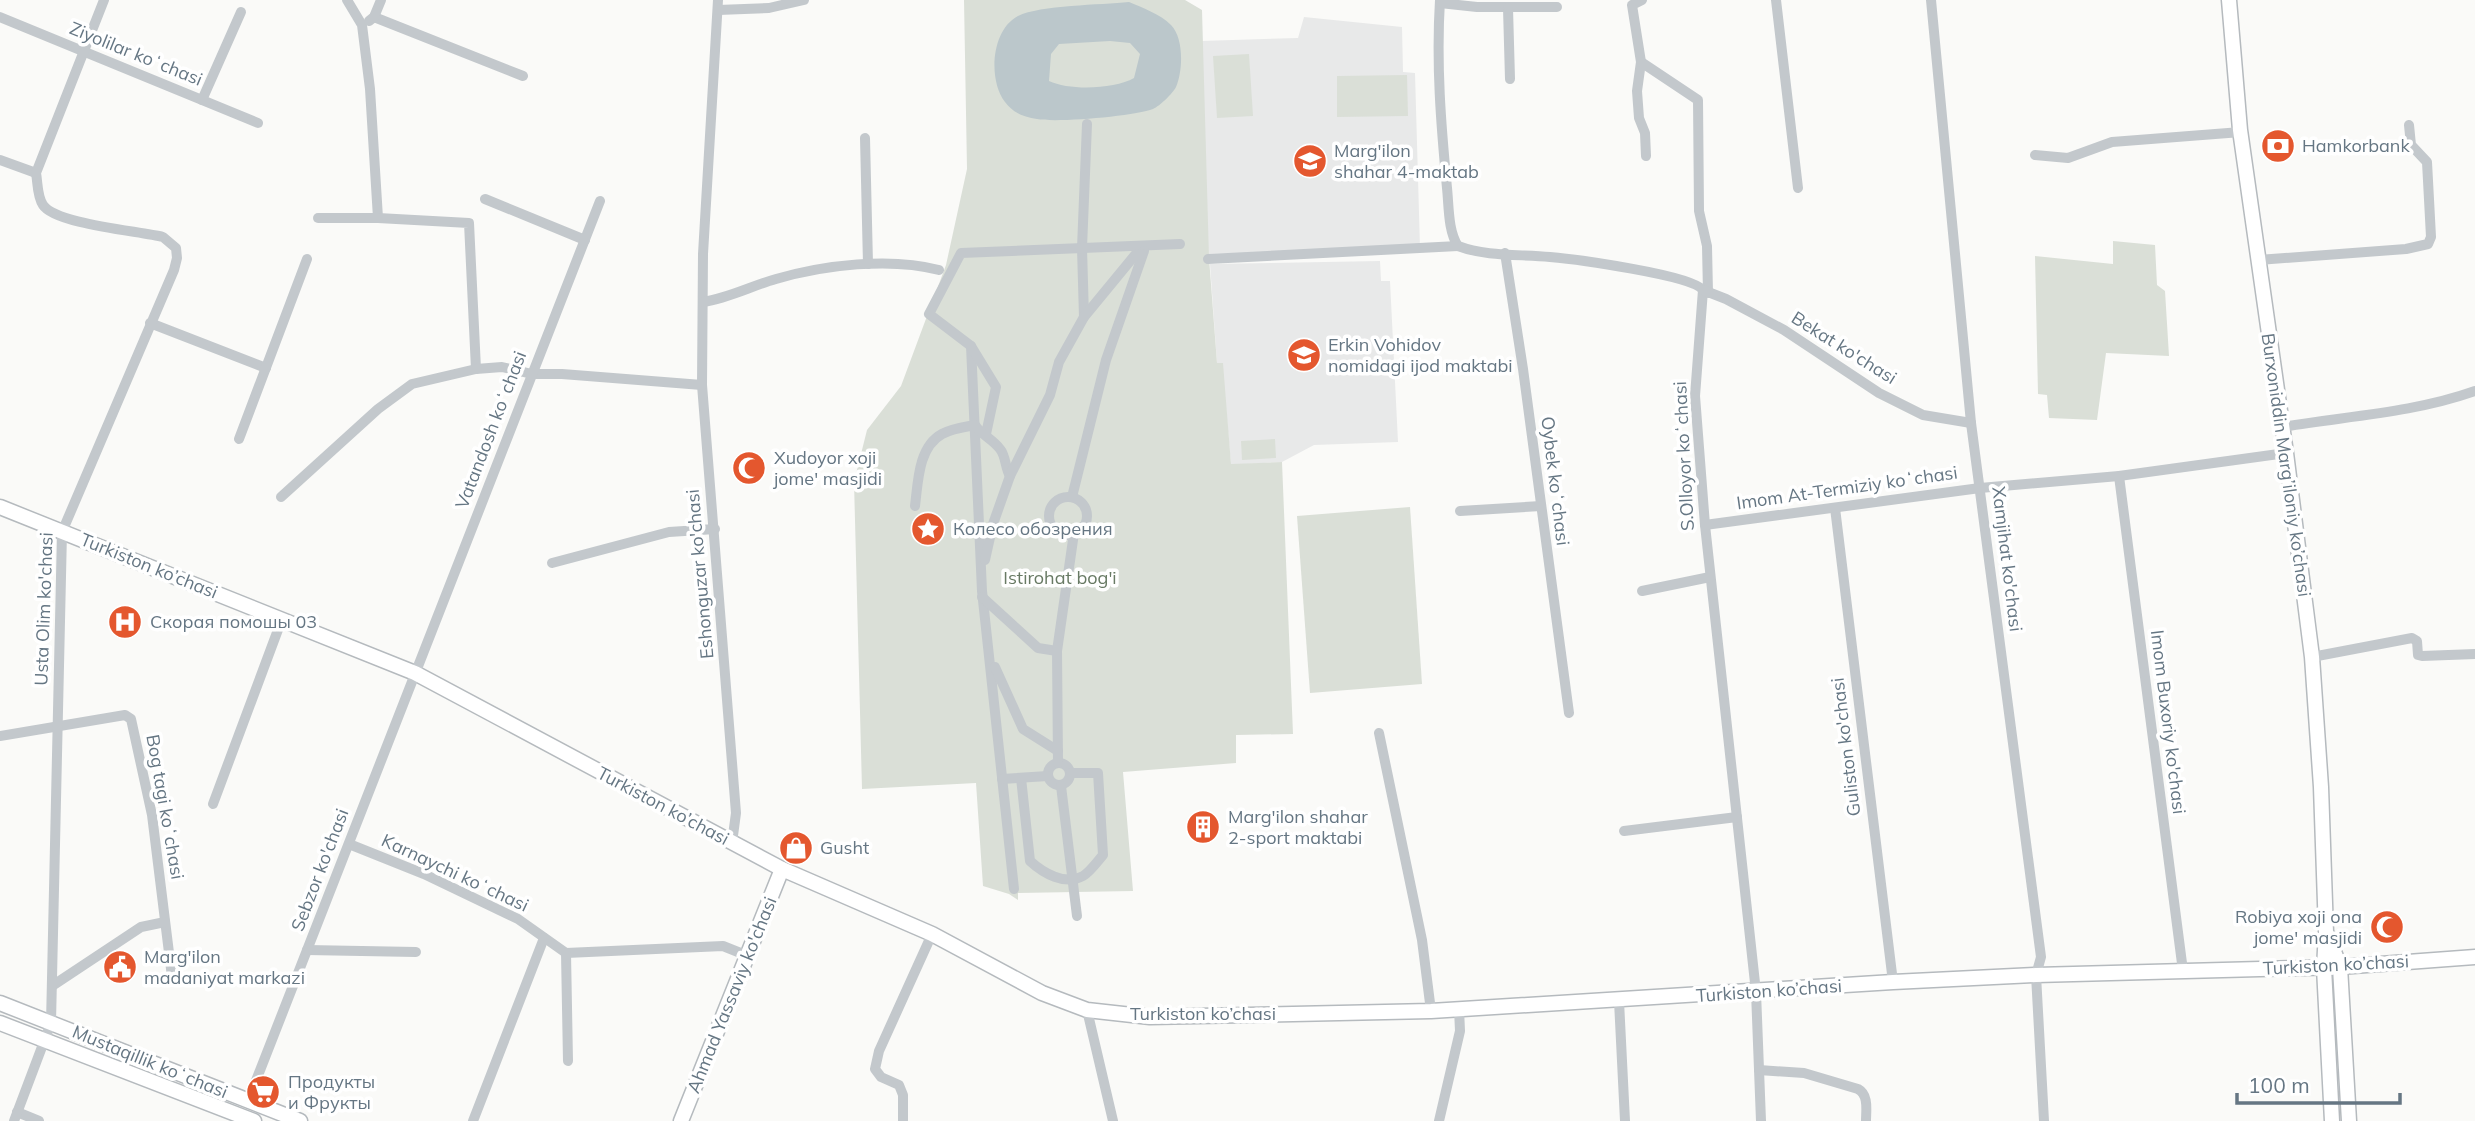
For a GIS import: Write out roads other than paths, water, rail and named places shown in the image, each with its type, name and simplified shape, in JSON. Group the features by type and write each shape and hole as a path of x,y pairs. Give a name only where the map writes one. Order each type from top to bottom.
{"main road":[{"name":"Burxoniddin Marg’iloniy ko’chasi","path":"2229,0 2241,132 2312,657 2321,787 2326,932 2324,968 2332,1121"},
{"name":"Turkiston ko’chasi","path":"0,507 415,673 782,869 932,934 1042,993 1087,1010 1150,1017 1431,1011 1892,982 2036,975 2324,968 2475,957"},
{"name":"Ahmad Yassaviy ko'chasi","path":"681,1121 782,869"},
{"name":"Burxoniddin Marg’iloniy ko’chasi","path":"2326,932 2340,967 2349,1121"},
{"name":"Mustaqillik koʻchasi","path":"0,1003 300,1121"},
{"name":"Mustaqillik koʻchasi","path":"0,1023 233,1117 254,1121"}],"street":[{"path":"0,160 36,173 104,0"},
{"path":"347,0 362,25 370,89 378,218"},
{"path":"362,25 374,17 381,0"},
{"name":"Eshonguzar ko'chasi","path":"732,843 736,813 702,385 704,241 718,5 769,8 804,0"},
{"path":"1642,0 1632,5 1641,62 1637,91 1639,118 1645,133 1646,156"},
{"path":"1776,0 1798,188"},
{"name":"Xamjihat ko'chasi","path":"1931,0 1970,423 2041,957 2036,975 2043,1121"},
{"path":"1458,246 1452,228 1437,79 1440,2 1508,8 1557,7"},
{"path":"1508,8 1510,79"},
{"path":"202,100 241,12"},
{"name":"Ziyolilar koʻchasi","path":"0,17 258,123"},
{"path":"374,17 523,76"},
{"name":"S.Olloyor koʻchasi","path":"1641,62 1698,100 1699,211 1707,246 1695,396 1710,577 1756,992 1761,1121"},
{"path":"1084,317 1082,248 1087,124"},
{"path":"2258,260 2406,249 2428,244 2431,237 2427,162 2411,145 2409,125"},
{"path":"2035,155 2068,158 2112,142 2241,132"},
{"path":"865,138 868,264"},
{"name":"Usta Olim ko'chasi","path":"15,1117 51,1023 62,532 177,258 176,248 163,237 77,221 50,211 44,206 39,194 36,173"},
{"path":"485,199 585,240"},
{"name":"Vatandosh koʻchasi","path":"408,691 600,201"},
{"path":"318,218 468,223 476,369"},
{"path":"986,434 996,387 971,346 929,314 961,253 1082,248 1144,249 1180,244"},
{"path":"1208,259 1458,246 1474,252 1552,257 1666,275 1694,283 1705,292"},
{"path":"981,592 993,524 1010,476 1050,395 1059,362 1084,317 1135,255 1144,249"},
{"path":"1072,497 1106,360 1144,249"},
{"name":"Oybek koʻchasi","path":"1505,253 1569,713"},
{"path":"239,439 307,259"},
{"path":"703,302 722,299 792,275 868,264 919,265 939,270"},
{"name":"Bekat ko'chasi","path":"1705,292 1726,299 1784,330 1879,393 1923,415 1970,423"},
{"path":"150,323 266,368"},
{"path":"971,346 981,592 1014,889"},
{"path":"281,497 378,409 412,384 476,369 502,367 532,374 702,385"},
{"path":"2283,427 2333,418 2393,412 2475,391"},
{"path":"975,425 1002,451 1010,476"},
{"path":"915,506 924,454 940,434 975,425"},
{"name":"Imom At-Termiziy koʻchasi","path":"1705,525 1980,488 2119,476 2286,453"},
{"name":"Imom Buxoriy ko'chasi","path":"2119,476 2183,971"},
{"path":"1063,497 1080,500 1088,515 1081,531 1073,535 1074,533 1057,532 1051,526 1050,509 1063,497"},
{"path":"1460,511 1541,506"},
{"name":"Guliston ko'chasi","path":"1835,508 1892,982"},
{"path":"552,563 669,532 715,529"},
{"path":"1048,776 1058,757 1057,651 1074,533"},
{"path":"1642,591 1710,577"},
{"path":"981,592 1038,648 1057,651"},
{"path":"213,804 282,619"},
{"path":"2312,657 2412,638 2417,641 2418,655 2421,656 2475,654"},
{"path":"989,654 1023,729 1058,757 1071,773"},
{"name":"Sebzor ko'chasi","path":"248,1101 408,691"},
{"name":"Bog tagi koʻchasi","path":"58,726 125,715 131,719 152,815 172,977"},
{"path":"0,736 58,726"},
{"path":"1379,733 1419,927 1431,1011"},
{"path":"1048,776 1054,784 1061,786 1068,782 1071,773"},
{"path":"1021,778 1030,861 1041,871 1072,880 1084,876 1103,855 1098,773 1071,773"},
{"path":"1002,779 1048,776"},
{"path":"1061,786 1077,916"},
{"path":"1624,831 1737,817"},
{"name":"Karnaychi koʻchasi","path":"349,844 436,879 517,919 566,953"},
{"path":"52,986 141,927 165,922"},
{"path":"903,1120 903,1095 899,1084 881,1077 875,1069 879,1051 932,934"},
{"path":"474,1121 544,938"},
{"path":"568,1061 566,953 723,946 748,956"},
{"path":"307,950 416,952"},
{"path":"1619,1001 1625,1121"},
{"path":"1439,1121 1460,1031 1459,1009"},
{"path":"1087,1010 1113,1121"},
{"path":"1759,1070 1804,1073 1858,1089 1866,1097 1867,1121"},
{"path":"15,1117 39,1121"}],"place":[{"name":"Hamkorbank","path":"2278,146"},
{"name":"Marg'ilon shahar 4-maktab","path":"1310,161"},
{"name":"Erkin Vohidov nomidagi ijod maktabi","path":"1304,355"},
{"name":"Xudoyor xoji jome' masjidi","path":"749,468"},
{"name":"Колесо обозрения","path":"928,529"},
{"name":"Скорая помошы 03","path":"125,622"},
{"name":"Marg'ilon shahar 2-sport maktabi","path":"1203,827"},
{"name":"Gusht","path":"796,848"},
{"name":"Robiya xoji ona jome' masjidi","path":"2387,927"},
{"name":"Marg'ilon madaniyat markazi","path":"120,967"},
{"name":"Продукты и Фрукты","path":"263,1092"}],"park label":[{"name":"Istirohat bog'i","path":"1060,578"}]}
